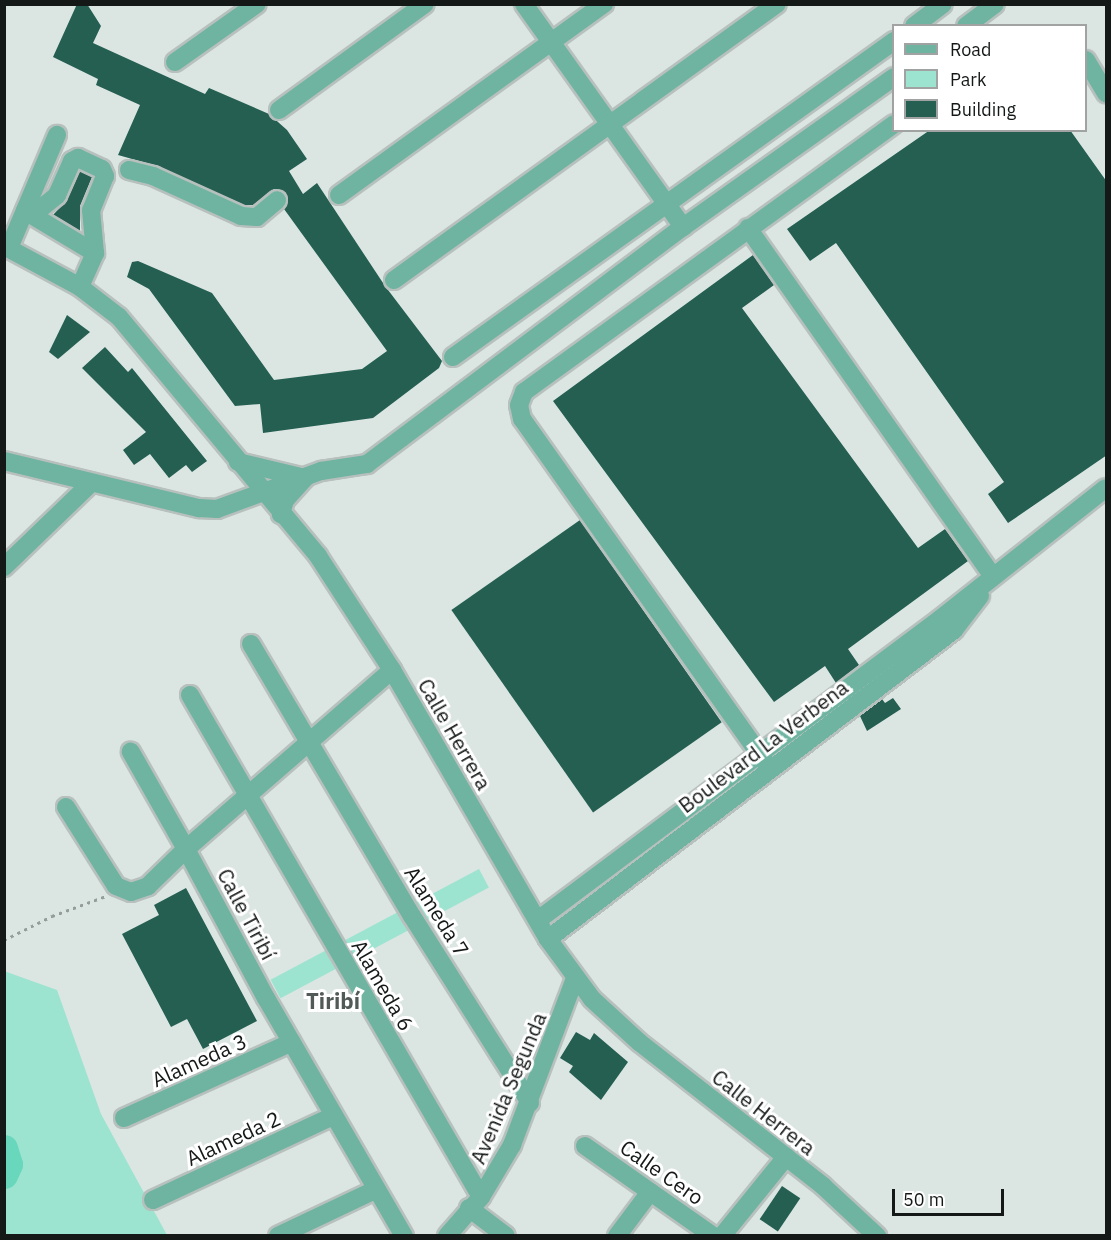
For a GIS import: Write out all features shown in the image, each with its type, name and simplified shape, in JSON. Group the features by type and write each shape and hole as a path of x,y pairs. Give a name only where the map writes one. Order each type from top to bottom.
{"street":[{"path":"175,62 257,4"},
{"path":"279,110 425,4"},
{"path":"524,4 683,227"},
{"path":"339,195 604,4"},
{"path":"394,280 777,4"},
{"path":"917,24 944,4"},
{"path":"969,24 995,4"},
{"path":"453,357 892,41"},
{"path":"1087,62 1107,93"},
{"path":"4,461 199,508 217,508 329,469 367,464 683,227 892,78"},
{"path":"771,769 522,419 519,405 524,392 747,228 892,125"},
{"path":"7,247 25,212 57,135"},
{"path":"25,212 40,209 57,195 72,161 78,158 97,165 105,176 91,210 94,253 80,287"},
{"path":"129,170 153,176 241,216 257,217 277,200"},
{"path":"25,212 94,253"},
{"path":"747,228 993,578"},
{"name":"Calle Herrera","path":"7,247 80,287 119,317 148,348 262,493 318,556 392,669 548,939 575,978 639,1042 786,1157 877,1236"},
{"path":"238,462 305,477"},
{"path":"281,514 285,500 305,477"},
{"path":"8,558 91,483"},
{"name":"Boulevard La Verbena","path":"548,939 760,752 993,578 1107,488"},
{"name":"Boulevard La Verbena","path":"538,920 771,769 954,630 993,578"},
{"name":"Alameda 7","path":"251,644 412,916 530,1103"},
{"path":"66,807 106,876 122,890 131,892 148,886 308,739 392,669"},
{"name":"Alameda 6","path":"190,695 475,1203"},
{"name":"Calle Tiribí","path":"131,752 333,1116 404,1236"},
{"name":"Avenida Segunda","path":"447,1236 475,1203 530,1103 575,978"},
{"name":"Alameda 3","path":"124,1118 292,1042"},
{"name":"Alameda 2","path":"153,1200 333,1116"},
{"name":"Calle Cero","path":"585,1146 713,1236"},
{"path":"722,1236 786,1157"},
{"path":"278,1236 375,1190"},
{"path":"617,1236 650,1192"},
{"path":"475,1203 506,1236"}],"path":[{"path":"4,940 52,916 122,890"}],"green space":[{"path":"479,869 489,888 280,998 271,980"},
{"path":"4,971 57,990 101,1114 167,1235 5,1235"}],"building":[{"path":"77,4 87,4 101,26 93,43 205,94 209,88 269,114 287,130 307,159 289,171 303,194 317,183 385,286 442,361 439,368 373,418 263,433 260,404 235,406 149,289 127,277 132,262 138,261 212,293 274,380 362,369 387,351 284,209 288,199 285,192 274,189 253,205 244,205 157,166 118,155 140,105 96,85 98,79 53,57"},
{"path":"927,132 1071,132 1107,182 1107,455 1008,523 988,494 1004,482 836,243 810,261 787,229"},
{"path":"80,171 92,177 80,206 80,231 53,215 67,200"},
{"path":"753,255 774,285 742,308 918,548 945,529 968,561 848,649 859,665 836,683 825,666 774,702 553,401"},
{"path":"67,315 90,332 58,359 49,352"},
{"path":"105,347 128,372 132,368 207,461 192,472 186,465 169,478 150,454 134,465 123,450 146,432 82,368"},
{"path":"580,520 722,722 593,812 451,610"},
{"path":"893,698 901,709 867,731 860,716 882,699 885,703"},
{"path":"186,888 257,1021 203,1049 187,1019 171,1027 122,934 159,915 154,905"},
{"path":"576,1032 590,1040 594,1033 628,1062 601,1100 569,1072 573,1066 560,1058"},
{"path":"782,1186 800,1198 778,1231 760,1219"}],"waterway":[{"path":"4,1148 9,1164 4,1175"}],"district":[{"name":"Tiribí","path":"333,1001"}]}
